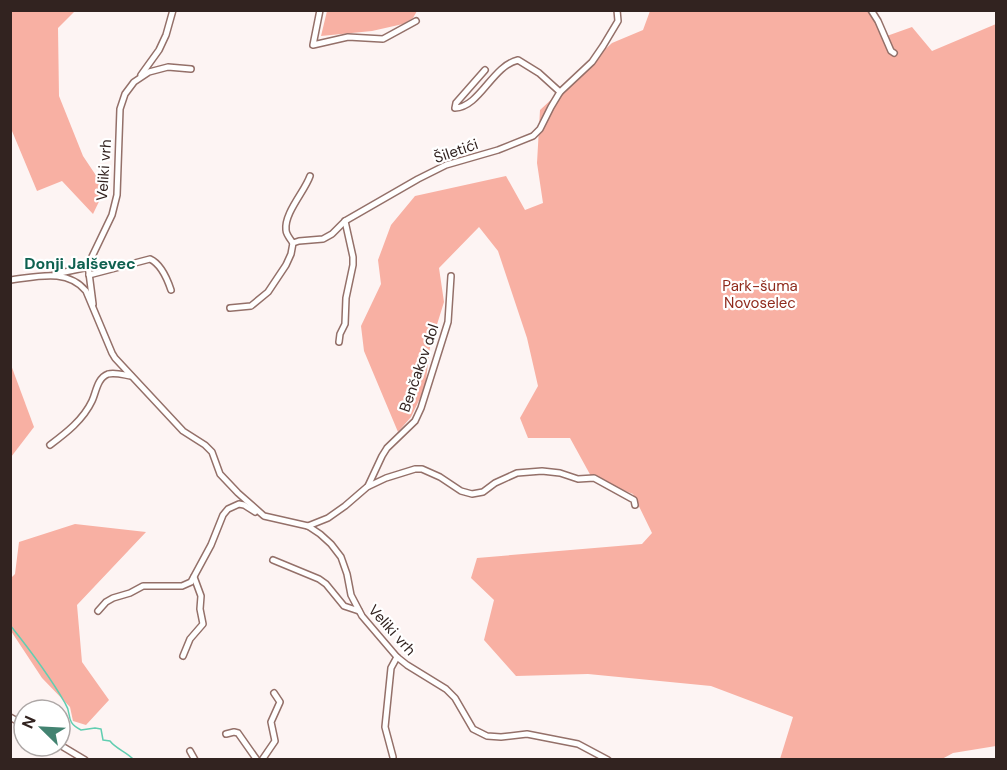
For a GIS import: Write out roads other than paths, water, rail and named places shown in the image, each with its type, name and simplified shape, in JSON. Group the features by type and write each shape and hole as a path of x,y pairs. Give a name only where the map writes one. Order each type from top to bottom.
{"street":[{"name":"Veliki vrh","path":"94,312 88,265 112,215 117,195 120,109 125,94 159,50 173,10"},
{"path":"320,10 313,45 348,37 383,39 416,21"},
{"name":"Šiletići","path":"293,243 323,239 332,234 345,221 446,165 498,150 533,136 540,129 560,92 592,62 618,21 617,10"},
{"path":"871,10 894,53"},
{"path":"485,70 456,103 455,108 460,108 469,102 493,77 512,61 518,60 539,73 560,92"},
{"path":"139,78 149,72 168,67 191,69"},
{"path":"230,308 251,306 268,292 286,265 293,243 285,231 287,220 310,176"},
{"path":"339,342 345,324 346,298 353,265 345,221"},
{"path":"89,275 150,259 154,260 166,275 171,290"},
{"name":"Veliki vrh","path":"10,280 51,275 88,265"},
{"name":"Veliki vrh","path":"51,275 71,279 81,285 86,291 112,353 183,431 212,452 220,474 238,493 264,516 308,526 331,544 341,557 351,595 362,616 396,657 446,689 455,698 470,726 487,736 527,734 578,744 608,759"},
{"name":"Benčakov dol","path":"367,487 387,448 415,421 421,408 448,322 451,276"},
{"path":"50,445 66,433 85,413 102,377 108,374 131,376"},
{"path":"308,526 328,518 345,507 367,487 386,478 422,469 440,477 461,491 472,494 483,492 495,483 517,473 542,471 560,473 578,479 594,478 634,500 635,504"},
{"path":"98,610 112,598 130,593 143,586 182,586 190,582 228,509 239,504 264,516"},
{"path":"273,560 319,579 344,606 359,611"},
{"path":"183,656 190,639 203,622 200,609 201,596 194,577"},
{"path":"393,757 386,727 390,668 396,657"},
{"path":"262,759 275,741 271,723 280,702 274,693"},
{"path":"226,734 238,733 256,759"},
{"path":"190,751 195,759"}],"waterway":[{"path":"10,625 52,683 67,707 72,724 81,730 101,729 103,740 110,741 134,760"}],"district":[{"name":"Donji Jalševec","path":"80,263"}],"park label":[{"name":"Park-šuma Novoselec","path":"760,294"}]}
